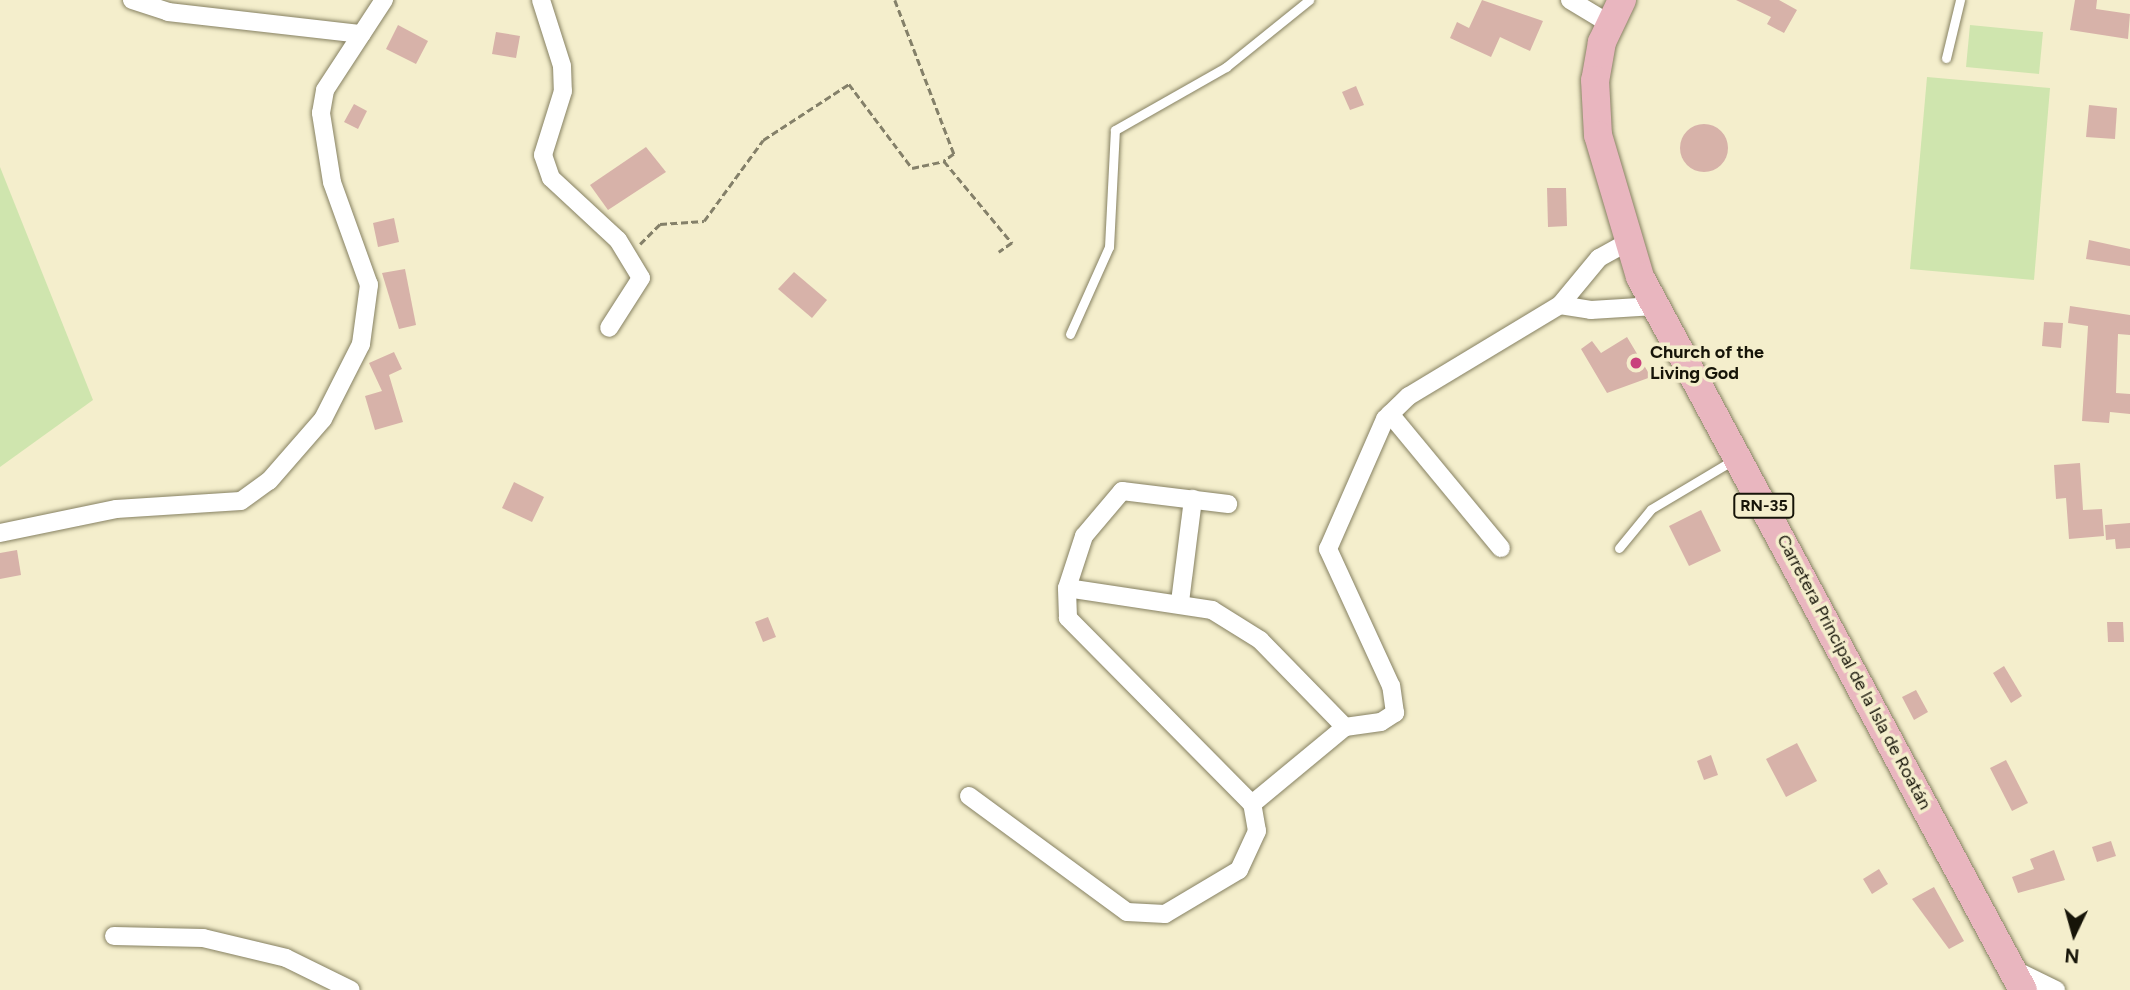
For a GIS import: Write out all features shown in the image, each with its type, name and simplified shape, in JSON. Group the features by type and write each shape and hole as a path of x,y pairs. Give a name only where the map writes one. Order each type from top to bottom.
{"main road":[{"name":"Carretera Principal de la Isla de Roatán","path":"1616,12 1595,80 1598,135 1628,242 1655,306 1738,458 2036,984"}],"street":[{"path":"132,0 168,12 362,34"},
{"path":"0,533 116,509 241,501 269,481 323,419 361,344 368,311 369,285 332,182 321,113 325,90 384,0"},
{"path":"541,0 564,91 543,155 551,178 628,257 641,278 609,328"},
{"path":"1570,0 1616,12"},
{"path":"1252,804 1345,727 1367,728 1395,713 1391,686 1328,549 1390,414 1560,305 1599,258 1628,242"},
{"path":"1560,305 1655,306"},
{"path":"1390,414 1501,548"},
{"path":"969,796 1108,902 1143,915 1165,914 1239,870 1257,831 1252,804 1068,618 1067,588 1084,536 1122,491 1228,504"},
{"path":"1180,602 1193,499"},
{"path":"1067,588 1180,602 1212,610 1260,640 1345,727"},
{"path":"114,936 203,939 286,958 351,990"}],"lane":[{"path":"1070,334 1109,247 1115,131 1226,67 1309,0"},
{"path":"1946,58 1960,0"},
{"path":"1619,548 1651,509 1738,458"}],"path":[{"path":"628,257 660,224 704,221 764,140 849,84 912,168 944,160 954,154 895,0"},
{"path":"944,160 1012,243 999,252"}],"green space":[{"path":"1970,25 2043,32 2039,74 1966,67"},
{"path":"1927,77 2050,88 2034,280 1910,269"},
{"path":"0,167 93,400 0,467"}],"building":[{"path":"1482,0 1543,21 1530,51 1500,37 1491,57 1450,38 1457,22 1469,28"},
{"path":"1736,0 1779,0 1797,10 1784,33 1767,24 1771,17"},
{"path":"2075,0 2097,0 2096,9 2130,14 2128,39 2070,30"},
{"path":"398,25 428,41 416,64 386,49"},
{"path":"496,32 520,36 516,58 492,54"},
{"path":"1356,86 1364,105 1350,110 1342,92"},
{"path":"354,104 367,111 358,129 344,122"},
{"path":"2089,105 2117,108 2115,139 2086,137"},
{"path":"1704,124 1721,131 1728,148 1721,165 1704,172 1687,165 1680,148 1687,131"},
{"path":"646,147 666,172 608,210 590,185"},
{"path":"1547,188 1566,188 1567,226 1548,227"},
{"path":"394,218 399,242 378,247 373,223"},
{"path":"2089,240 2130,249 2130,266 2086,259"},
{"path":"405,269 416,325 399,329 382,273"},
{"path":"794,272 827,300 812,318 778,289"},
{"path":"2070,306 2130,315 2130,335 2118,334 2116,393 2130,394 2130,414 2110,412 2109,423 2082,421 2088,326 2068,323"},
{"path":"2044,322 2063,323 2061,348 2042,346"},
{"path":"1627,337 1651,377 1607,393 1581,349 1592,341 1601,353"},
{"path":"394,352 402,369 389,375 403,422 375,430 365,396 382,391 369,363"},
{"path":"2080,463 2083,510 2102,509 2104,536 2069,539 2066,498 2056,499 2054,465"},
{"path":"514,482 544,497 532,522 502,508"},
{"path":"1701,510 1721,551 1689,566 1669,526"},
{"path":"2130,523 2130,548 2116,549 2115,539 2106,540 2105,525"},
{"path":"17,550 21,575 0,579 0,553"},
{"path":"768,617 776,637 763,642 755,622"},
{"path":"2107,622 2123,622 2124,642 2108,642"},
{"path":"2004,666 2022,696 2011,703 1993,673"},
{"path":"1916,690 1928,712 1914,720 1902,697"},
{"path":"1797,743 1817,781 1786,797 1766,759"},
{"path":"1711,755 1718,775 1704,780 1697,761"},
{"path":"2006,760 2028,803 2012,811 1990,768"},
{"path":"2111,841 2116,856 2097,862 2092,847"},
{"path":"2054,850 2065,880 2018,893 2012,877 2034,869 2030,859"},
{"path":"1879,869 1888,884 1872,894 1863,879"},
{"path":"1934,887 1964,941 1949,949 1912,899"}],"place":[{"name":"Church of the Living God","path":"1636,363"}]}
